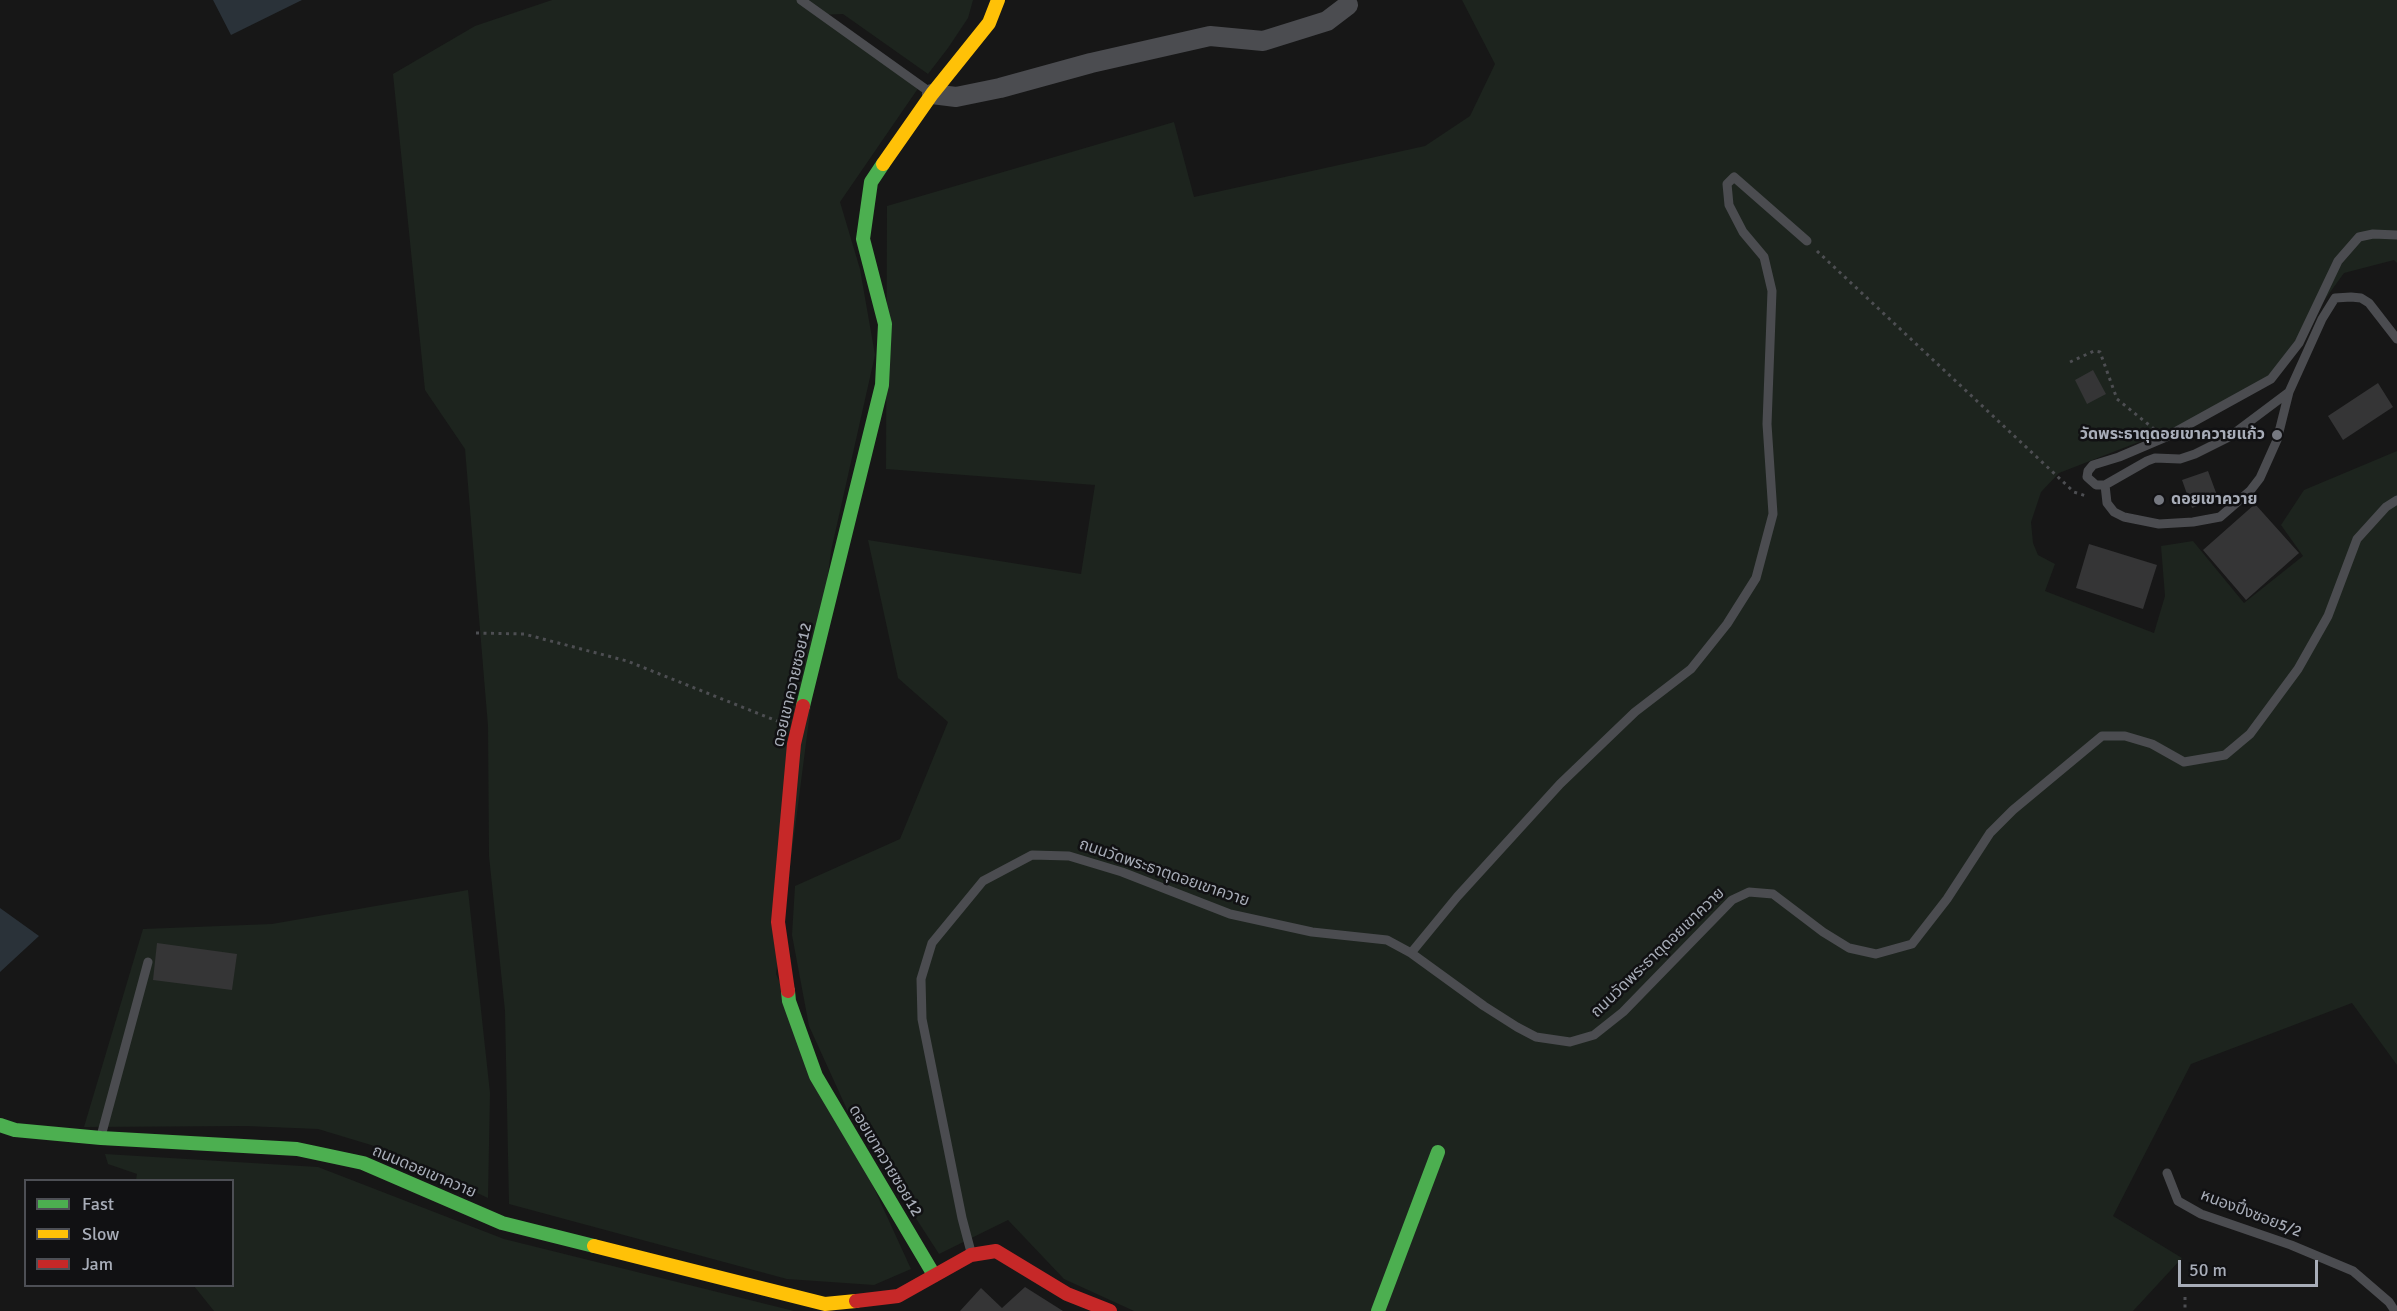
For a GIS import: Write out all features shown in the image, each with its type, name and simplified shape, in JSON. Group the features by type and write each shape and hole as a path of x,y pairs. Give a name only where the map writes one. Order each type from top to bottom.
{"street":[{"name":"ดอยเขาควายซอย12","path":"934,1275 816,1076 789,1001 778,922 794,744 882,385 885,324 863,239 872,182 932,94 989,23 998,0"},
{"path":"932,94 957,97 1210,36 1263,41 1327,21 1348,5"},
{"name":"ถนนดอยเขาควาย","path":"0,1125 15,1130 101,1138 297,1149 363,1163 502,1223 826,1308"},
{"path":"1378,1311 1438,1152"},
{"path":"826,1308 897,1296 971,1255 996,1251 1072,1302 1110,1311"}],"lane":[{"path":"801,0 932,94"},
{"path":"1411,952 1457,897 1560,784 1635,712 1691,669 1727,624 1756,578 1773,514 1767,424 1772,291 1764,257 1743,232 1729,205 1727,184 1734,177 1807,241"},
{"path":"2289,392 2229,437 2195,454 2180,459 2146,460 2105,484 2097,485 2087,477 2093,465 2119,457 2166,437 2271,379 2299,343 2338,261 2359,237 2388,233 2397,235"},
{"path":"2105,484 2107,503 2114,512 2132,519 2159,524 2193,522 2220,517 2250,491 2260,478 2277,440 2289,392 2322,319 2335,298 2361,298 2369,303 2397,339"},
{"name":"ถนนวัดพระธาตุดอยเขาควาย","path":"971,1255 922,1019 921,979 932,943 983,881 1032,855 1069,856 1122,872 1230,914 1312,932 1387,940 1411,952 1517,1028 1536,1036 1570,1042 1594,1035 1623,1012 1732,900 1749,892 1773,894 1823,932 1849,948 1876,954 1912,944 1947,899 1990,833 2013,810 2102,736 2125,736 2152,744 2184,762 2225,754 2250,734 2298,669 2328,616 2357,539 2386,507 2397,500"},
{"path":"101,1138 148,962"},
{"name":"หนองปึ๋งซอย5/2","path":"2167,1173 2178,1201 2201,1214 2290,1245 2353,1271 2389,1302 2395,1311"}],"path":[{"path":"1807,241 2074,492"},
{"path":"2070,362 2094,351 2100,352 2117,399 2166,437"},
{"path":"476,633 525,634 627,661 797,730"},
{"path":"2185,1296 2186,1311"}],"shaded area":[{"path":"213,0 302,0 231,35"},
{"path":"552,0 973,0 968,18 928,74 843,14 819,15 919,87 840,202 860,269 875,355 831,551 776,974 911,1269 874,1285 787,1279 509,1204 505,1011 489,856 488,726 465,449 425,390 393,74 475,26"},
{"path":"1462,0 2397,0 2397,263 2394,260 2344,273 2269,377 2198,419 2059,473 2041,492 2031,522 2033,543 2038,555 2055,564 2045,591 2154,633 2165,596 2161,546 2193,541 2244,603 2303,556 2281,525 2304,490 2397,451 2397,1065 2352,1003 2191,1064 2113,1216 2182,1258 2133,1311 1134,1311 1064,1279 1008,1220 939,1254 850,1116 809,1026 792,935 795,886 900,839 948,722 898,678 868,540 1081,574 1095,485 886,469 887,206 1174,122 1194,197 1425,146 1470,116 1495,64"},
{"path":"468,890 490,1093 488,1198 381,1148 318,1129 246,1126 84,1127 143,929 272,924"},
{"path":"0,908 39,936 0,972"},
{"path":"105,1154 318,1167 504,1239 794,1311 214,1311 195,1287 234,1287 234,1179 136,1179 137,1174 108,1164"}],"building":[{"path":"2093,370 2106,394 2087,404 2075,380"},
{"path":"2378,383 2393,407 2343,440 2328,416"},
{"path":"2208,471 2218,498 2192,508 2182,480"},
{"path":"2255,504 2299,553 2246,600 2203,550"},
{"path":"2089,544 2157,565 2143,609 2076,588"},
{"path":"157,943 237,954 232,990 153,980"},
{"path":"1025,1287 1063,1311 960,1311 981,1288 1002,1308"}],"traffic: fast":[{"path":"803,706 882,385 885,324 863,239 871,182 883,164"},
{"path":"788,991 789,1001 816,1076 934,1275"},
{"path":"0,1125 15,1130 101,1138 297,1149 363,1163 502,1223 594,1246"},
{"path":"1378,1311 1438,1152"}],"traffic: slow":[{"path":"883,164 932,94 989,23 998,0"},
{"path":"594,1246 825,1304 856,1301"}],"traffic: jam":[{"path":"788,991 778,922 794,744 803,706"},
{"path":"856,1301 898,1296 971,1255 996,1251 1067,1294 1110,1311"}],"place":[{"name":"วัดพระธาตุดอยเขาควายแก้ว","path":"2277,435"},
{"name":"ดอยเขาควาย","path":"2159,500"}]}
